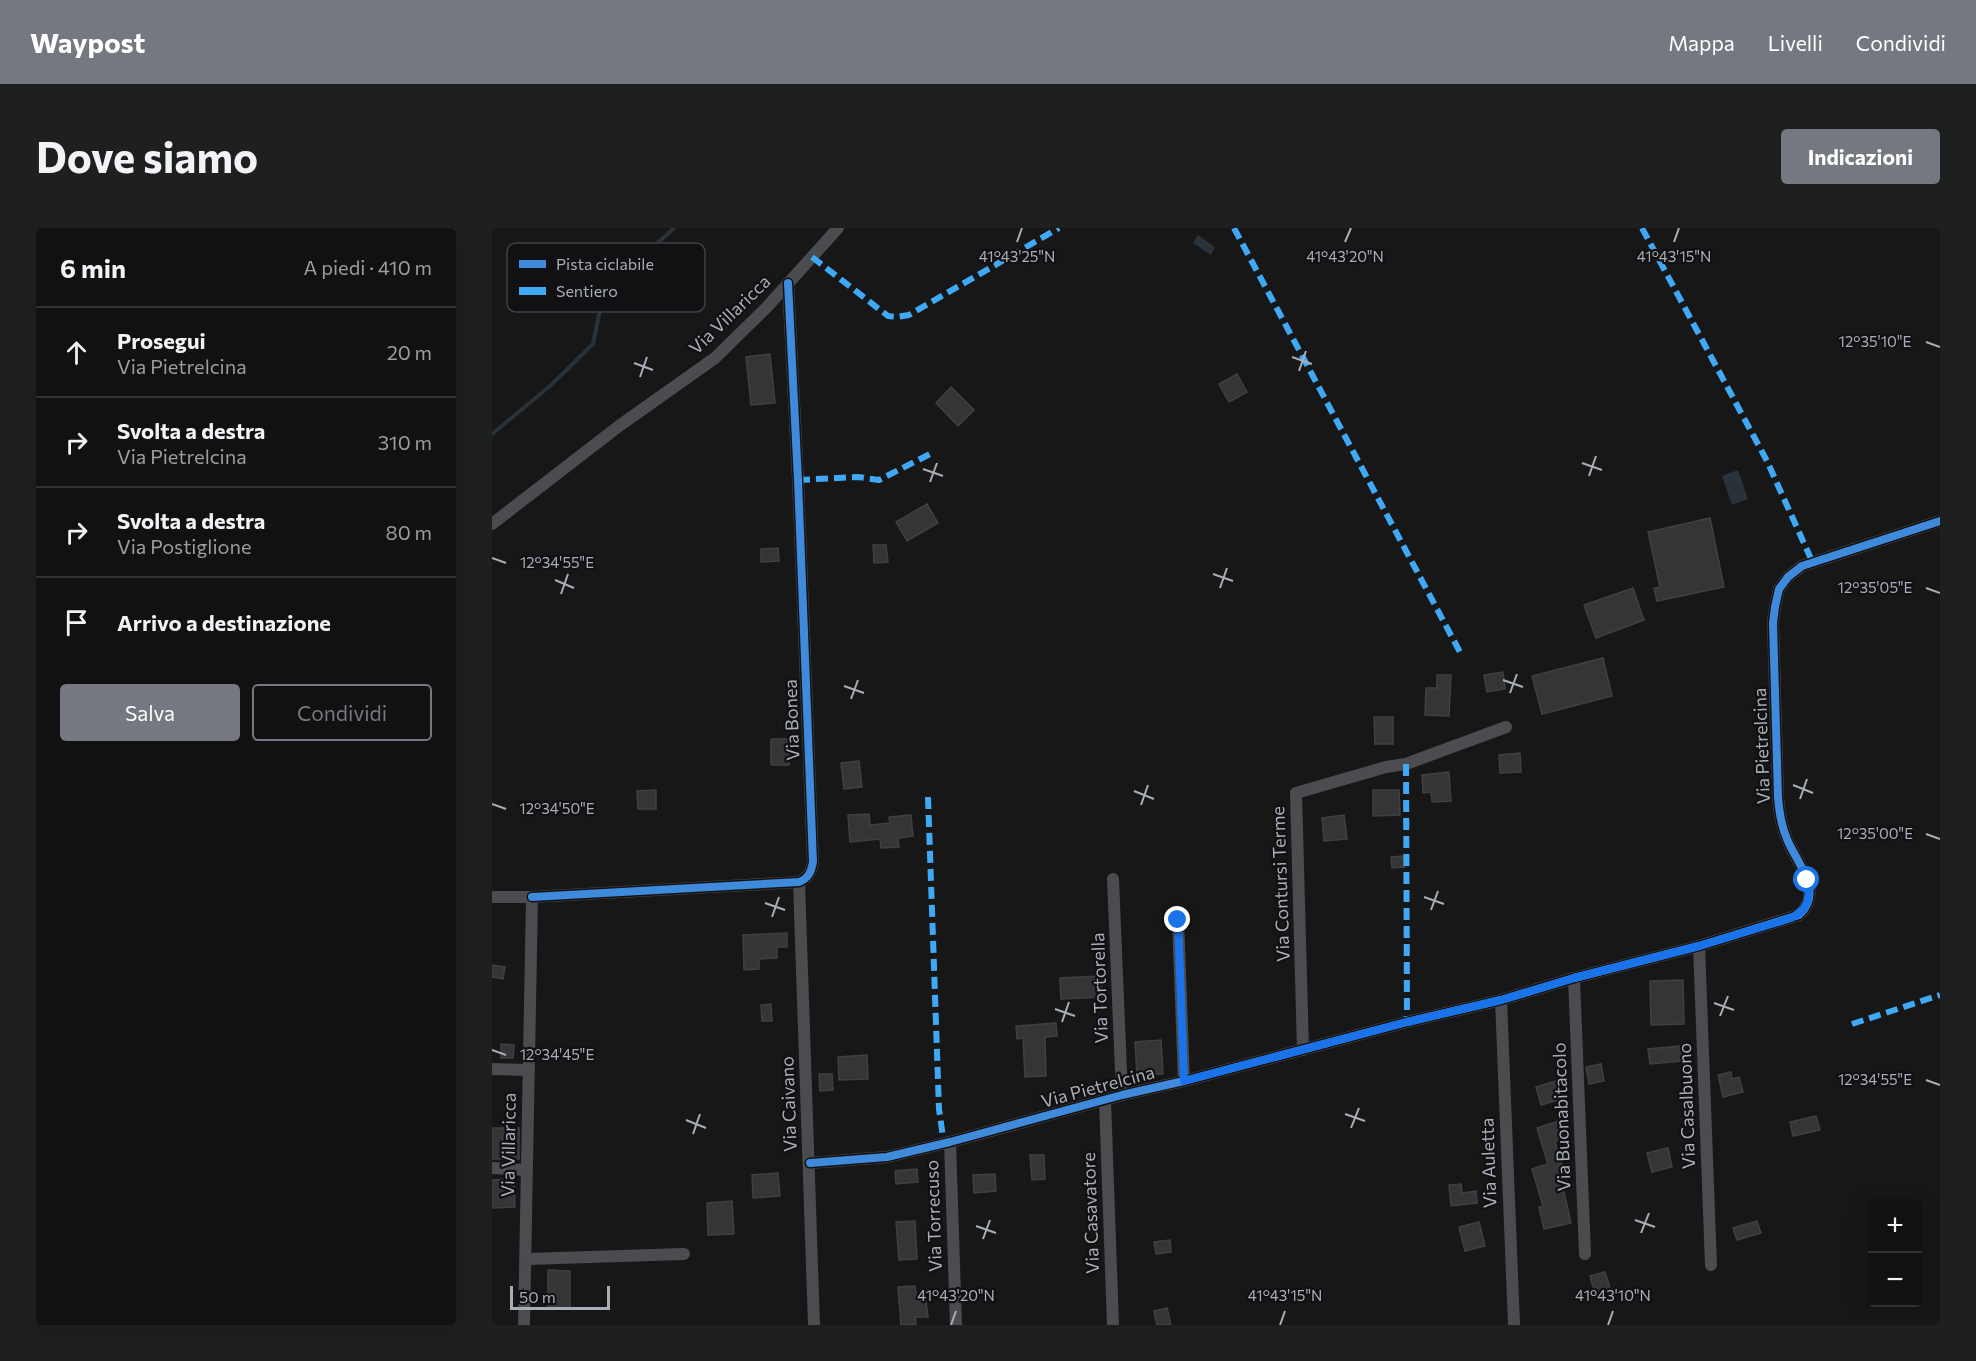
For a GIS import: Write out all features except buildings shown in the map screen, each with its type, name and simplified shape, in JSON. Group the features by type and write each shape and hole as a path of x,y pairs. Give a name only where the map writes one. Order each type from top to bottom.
{"street":[{"name":"Via Villaricca","path":"492,524 635,414 715,358 760,314 838,228"},
{"name":"Via Bonea","path":"788,283 813,862 809,875 799,882"},
{"name":"Via Pietrelcina","path":"810,1163 887,1157 950,1142 1122,1095 1501,1000 1574,978 1699,946 1791,918 1805,909 1809,900 1807,880 1787,839 1779,808 1773,623 1779,589 1788,577 1812,561 1940,521"},
{"name":"Via Contursi Terme","path":"1304,1050 1296,793 1386,767 1406,764 1506,727"},
{"name":"Via Tortorella","path":"1113,879 1122,1095"},
{"path":"492,897 532,897 799,882"},
{"name":"Via Caivano","path":"799,882 814,1325"},
{"name":"Via Villaricca","path":"524,1325 532,897"},
{"path":"1178,920 1184,1081"},
{"name":"Via Casalbuono","path":"1699,946 1711,1265"},
{"name":"Via Buonabitacolo","path":"1574,978 1585,1254"},
{"name":"Via Auletta","path":"1501,1000 1514,1325"},
{"path":"492,1069 529,1070"},
{"name":"Via Casavatore","path":"1106,1100 1113,1325"},
{"name":"Via Torrecuso","path":"950,1142 956,1325"},
{"path":"492,1168 526,1170"},
{"path":"527,1259 684,1254"}],"shaded area":[{"path":"1198,235 1215,247 1211,255 1193,243"},
{"path":"1738,470 1748,499 1732,505 1722,476"}],"waterway":[{"path":"658,243 674,228"},
{"path":"492,434 550,386 593,344 600,312"}],"marked path":[{"path":"812,257 888,316 897,317 909,315 1059,228"},
{"path":"1234,228 1461,654"},
{"path":"1642,228 1767,461 1812,561"},
{"path":"798,480 858,477 879,480 934,452"},
{"path":"1406,764 1407,1022"},
{"path":"928,797 939,1109 944,1144"},
{"path":"1852,1024 1940,995"}],"cycle path":[{"path":"532,897 799,882 805,879 810,872 813,862 788,283"},
{"path":"810,1163 887,1157 950,1142 1122,1095 1501,1000 1574,978 1699,946 1799,915 1806,906 1809,887 1802,867 1785,834 1778,797 1773,623 1779,589 1788,577 1802,566 1940,521"}],"route":[{"path":"1178,920 1184,1081 1407,1022 1501,1000 1574,978 1699,946 1791,918 1799,915 1807,905 1809,888 1807,880"}]}
